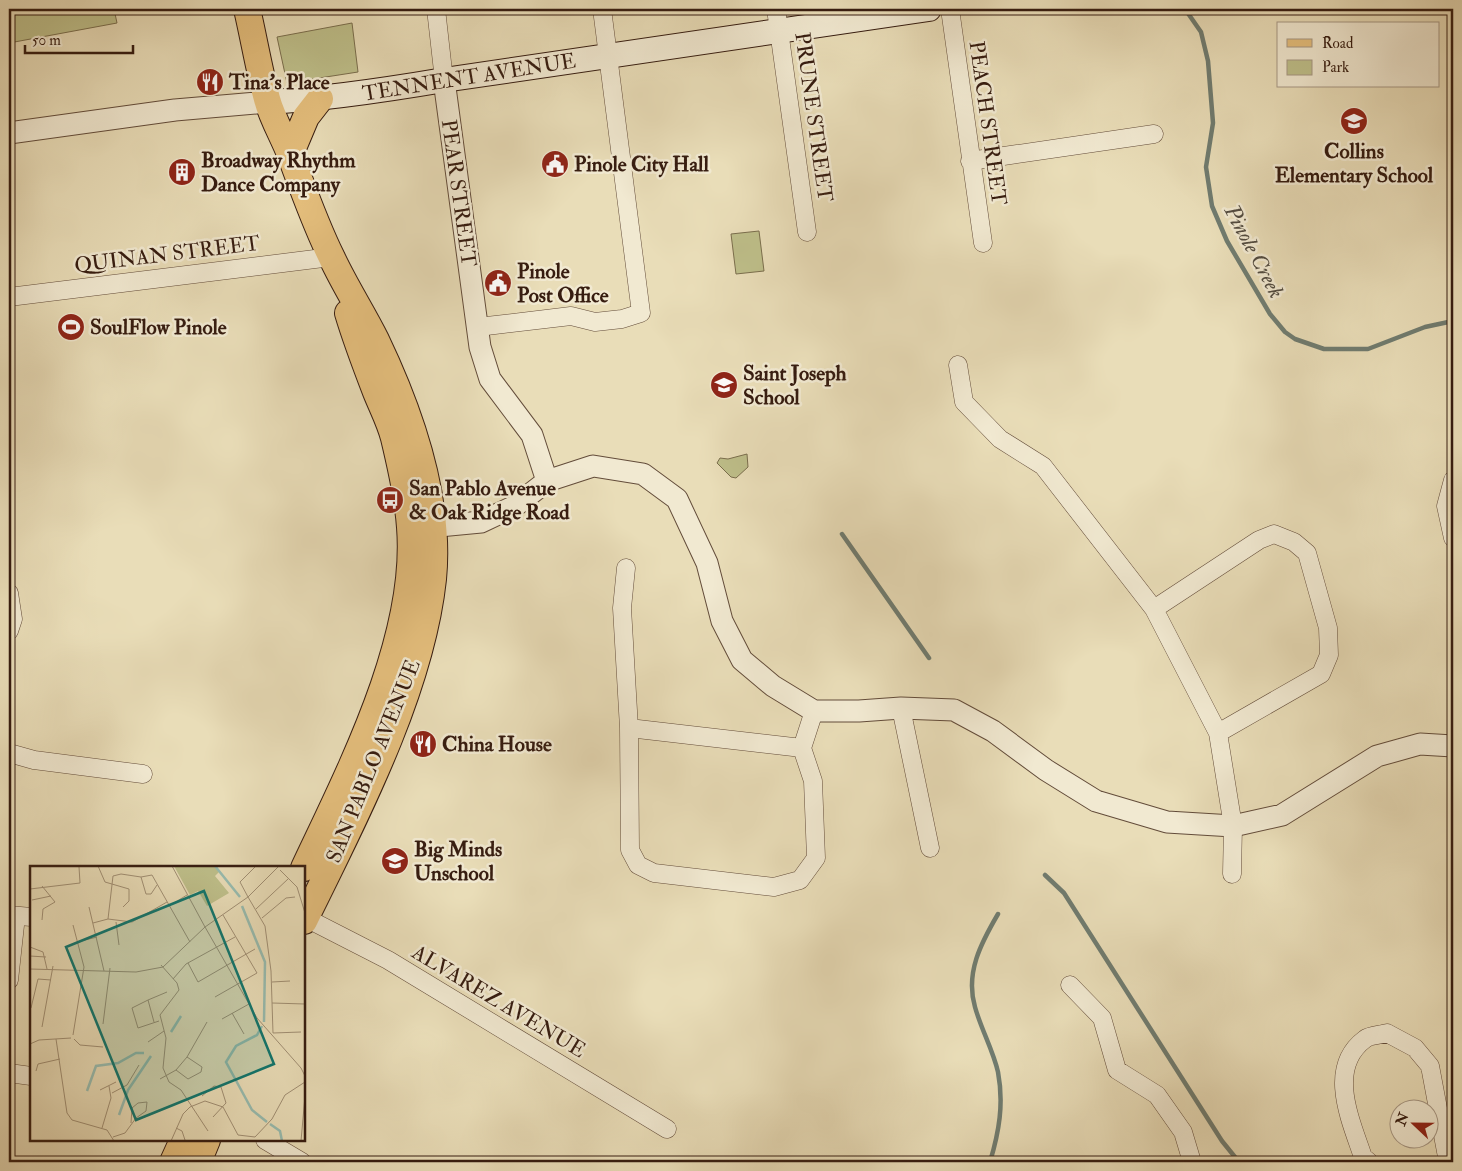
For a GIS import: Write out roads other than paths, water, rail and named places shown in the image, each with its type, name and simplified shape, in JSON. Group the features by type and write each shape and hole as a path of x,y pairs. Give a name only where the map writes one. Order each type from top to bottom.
{"main road":[{"name":"SAN PABLO AVENUE","path":"247,9 268,102 331,257 359,347 393,435 404,481 422,528 433,579 413,672 371,778 340,849 305,916"},
{"name":"TENNENT AVENUE","path":"268,102 320,99 609,56 777,20 929,9"},
{"path":"290,155 306,117 320,99"},
{"name":"SAN PABLO AVENUE","path":"305,866 369,725 402,626 409,576 422,528"},
{"path":"173,1162 183,1141"},
{"path":"198,1162 207,1141"}],"street":[{"name":"PEAR STREET","path":"436,9 479,337 490,378 532,436 547,481"},
{"path":"479,337 571,316 595,322 641,313 602,9"},
{"name":"PEACH STREET","path":"950,9 970,162 983,243"},
{"name":"PRUNE STREET","path":"777,20 807,232"},
{"name":"TENNENT AVENUE","path":"9,133 175,110 268,102"},
{"path":"970,162 1154,134"},
{"name":"QUINAN STREET","path":"9,297 331,257"},
{"path":"958,365 964,402 1000,439 1043,466 1154,609 1218,733 1233,826 1232,874"},
{"path":"422,528 481,522 515,506 547,481 593,466 619,468 643,474 677,499 707,563 722,621 742,660 773,686 814,711 859,711 901,708 954,710 993,732 1046,770 1096,801 1167,822 1233,826 1282,815 1377,756 1420,744 1453,746"},
{"path":"1453,480 1446,506 1453,538"},
{"path":"1154,609 1259,540 1274,534 1294,542 1306,553 1328,628 1329,655 1321,674 1218,733"},
{"path":"626,568 622,608 629,728 630,850 638,865 654,873 774,887 800,880 816,858 813,781 802,748 814,711"},
{"path":"9,593 13,619 9,631"},
{"path":"901,708 930,848"},
{"path":"629,728 802,748"},
{"path":"9,753 34,760 143,774"},
{"path":"9,980 19,916"},
{"name":"ALVAREZ AVENUE","path":"305,918 388,960 667,1129"},
{"path":"1070,985 1102,1018 1117,1070 1157,1095 1183,1132 1192,1162"},
{"path":"1369,1162 1363,1157 1344,1102 1346,1062 1366,1038 1388,1033 1415,1048 1430,1066 1448,1162"},
{"path":"9,1073 30,1076"},
{"path":"267,1141 302,1162"}],"waterway":[{"name":"Pinole Creek","path":"1185,9 1201,32 1208,61 1213,123 1206,167 1212,206 1227,241 1270,314 1285,332 1295,339 1324,349 1368,349 1425,327 1453,321"},
{"path":"842,534 929,658"},
{"path":"1045,875 1064,893 1222,1141 1239,1162"},
{"path":"990,1162 1000,1118 1000,1084 996,1064 975,1007 972,982 976,959 998,914"}],"place":[{"name":"Tina's Place","path":"210,82"},
{"name":"Collins Elementary School","path":"1354,121"},
{"name":"Pinole City Hall","path":"555,164"},
{"name":"Broadway Rhythm Dance Company","path":"182,172"},
{"name":"Pinole Post Office","path":"498,283"},
{"name":"SoulFlow Pinole","path":"71,327"},
{"name":"Saint Joseph School","path":"724,385"},
{"name":"San Pablo Avenue & Oak Ridge Road","path":"390,500"},
{"name":"China House","path":"423,744"},
{"name":"Big Minds Unschool","path":"395,861"}]}
